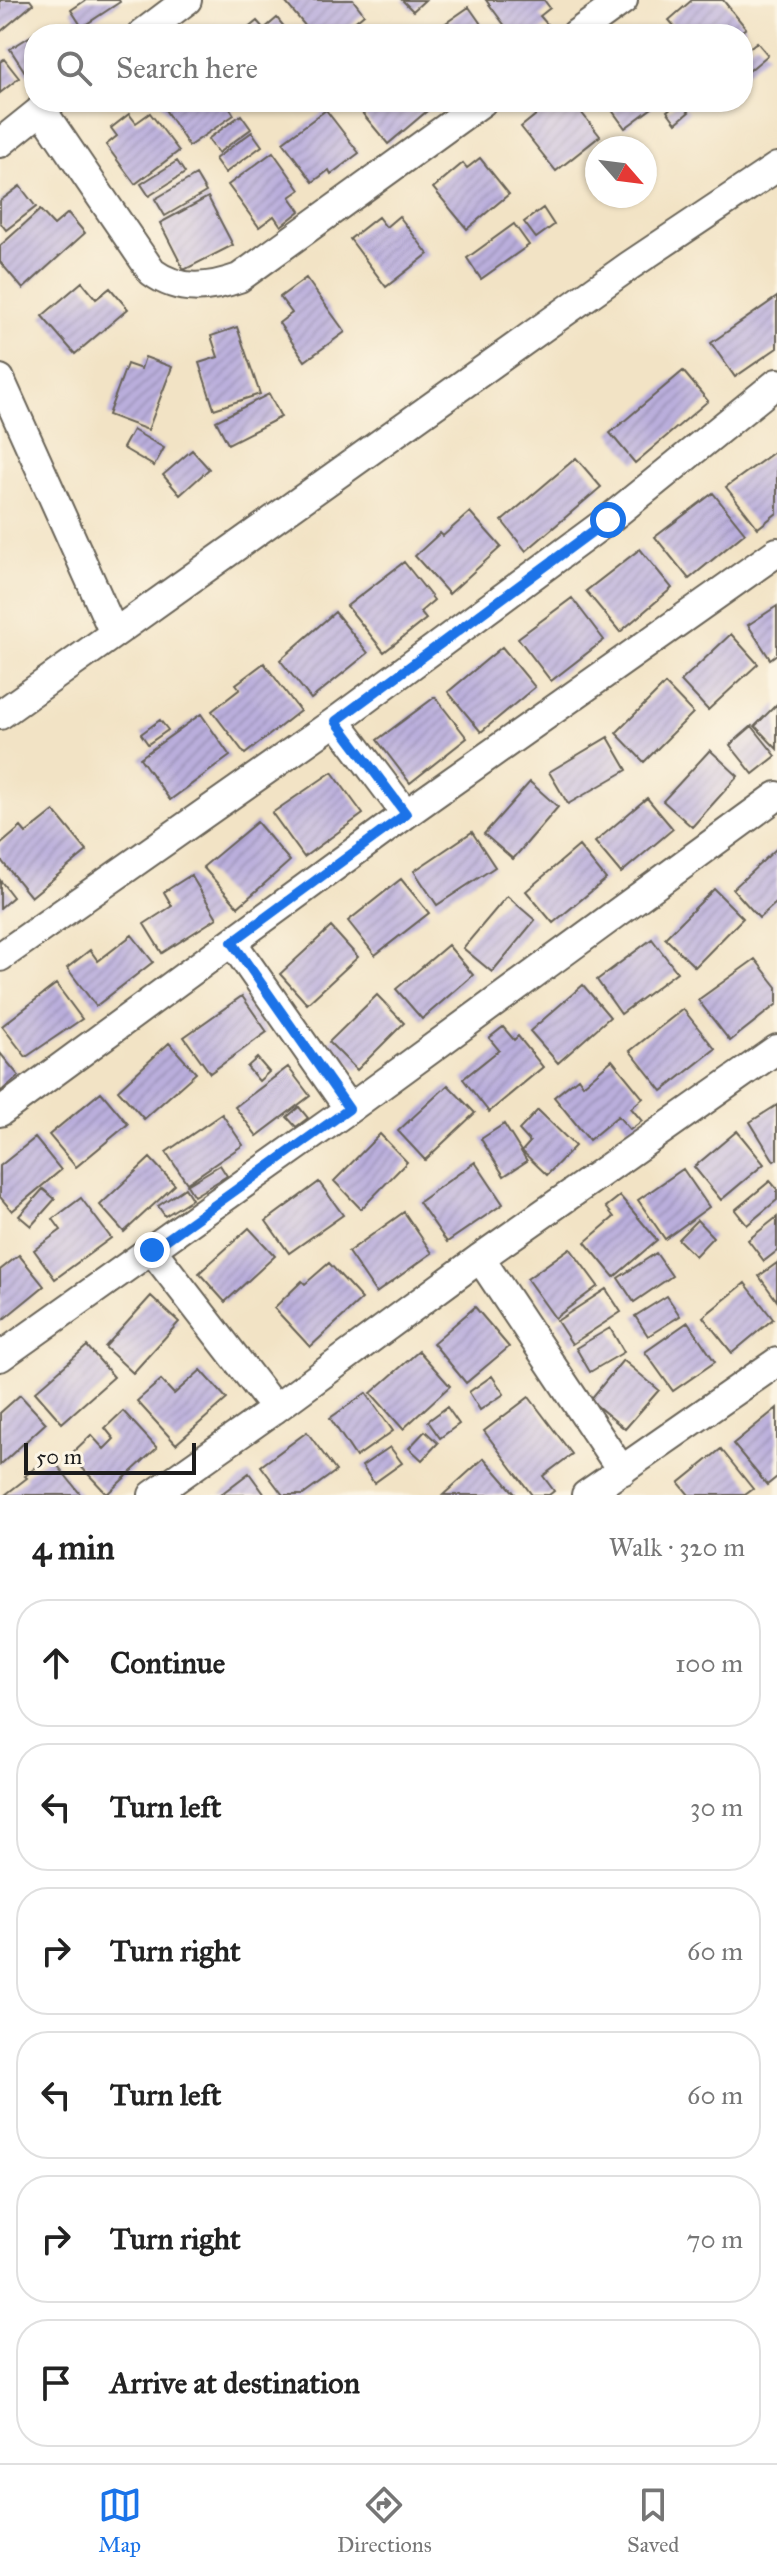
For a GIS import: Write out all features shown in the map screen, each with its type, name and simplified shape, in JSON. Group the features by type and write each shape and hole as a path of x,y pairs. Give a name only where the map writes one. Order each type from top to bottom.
{"street":[{"path":"155,24 187,0"},
{"path":"590,24 623,0"},
{"path":"0,143 39,112"},
{"path":"50,112 152,272 164,281 190,288 216,287 239,278 468,112"},
{"path":"0,715 629,266 777,167"},
{"path":"0,379 114,633"},
{"path":"0,957 336,721 608,520 777,383"},
{"path":"0,1112 406,814 777,552"},
{"path":"336,721 406,814"},
{"path":"0,1357 349,1109 777,796"},
{"path":"232,942 349,1109"},
{"path":"153,1495 480,1258 777,1049"},
{"path":"152,1250 275,1409"},
{"path":"480,1258 622,1471"},
{"path":"586,1495 777,1362"}],"building":[{"path":"0,0 30,0 33,4 0,32"},
{"path":"86,0 120,2 87,24 80,24 71,10"},
{"path":"289,0 353,0 364,14 352,24 304,24 286,3"},
{"path":"402,0 425,0 413,11"},
{"path":"486,0 544,0 550,8 540,16 547,24 504,24"},
{"path":"692,0 723,0 743,24 672,24 669,20"},
{"path":"469,7 481,24 444,24"},
{"path":"24,40 24,70 10,49"},
{"path":"757,42 768,55 753,68 753,45"},
{"path":"4,59 19,78 0,93 0,62"},
{"path":"167,112 232,112 234,115 189,146"},
{"path":"328,112 359,153 331,174 329,170 313,182 283,142"},
{"path":"361,112 426,112 388,144"},
{"path":"540,112 581,112 600,136 585,136 585,148 556,171 521,127"},
{"path":"613,112 647,112 625,128"},
{"path":"668,112 689,112 676,123"},
{"path":"150,113 179,151 135,184 106,145 117,136 111,128 129,114 136,123"},
{"path":"241,115 251,129 218,153 208,139"},
{"path":"252,132 262,146 225,173 215,159"},
{"path":"273,152 300,190 290,197 300,211 281,226 274,216 259,227 228,185"},
{"path":"480,158 509,194 467,229 433,188 463,163 467,168"},
{"path":"177,161 185,173 149,196 141,184"},
{"path":"196,175 206,192 165,216 155,199"},
{"path":"20,186 36,207 6,230 0,222 0,201"},
{"path":"208,197 233,245 184,270 160,223"},
{"path":"543,208 554,225 536,238 524,222"},
{"path":"40,210 54,225 68,213 85,233 23,289 0,262 0,246"},
{"path":"399,216 428,254 386,287 350,239 378,217 386,227"},
{"path":"514,224 529,245 481,279 467,258"},
{"path":"306,278 345,332 305,361 279,323 292,313 280,297"},
{"path":"82,282 96,299 110,288 128,309 75,354 42,316"},
{"path":"777,297 777,348 735,377 711,343"},
{"path":"237,327 260,394 214,409 199,363 218,357 211,336"},
{"path":"145,357 172,367 148,430 108,415 127,364 141,369"},
{"path":"683,371 708,401 635,463 610,433"},
{"path":"269,394 281,417 228,444 216,421"},
{"path":"133,430 164,448 154,466 123,448"},
{"path":"192,450 209,469 180,495 163,475"},
{"path":"777,450 777,513 758,528 726,487"},
{"path":"576,458 601,487 526,551 502,521"},
{"path":"713,493 745,533 689,579 655,537"},
{"path":"470,512 501,547 449,594 415,556"},
{"path":"640,549 672,588 620,632 586,591"},
{"path":"404,562 434,600 420,612 426,619 384,652 347,606"},
{"path":"572,598 604,640 551,681 518,638"},
{"path":"777,606 777,654 770,659 748,625"},
{"path":"335,612 368,653 311,699 280,660"},
{"path":"731,634 758,664 708,710 681,681"},
{"path":"502,647 535,687 481,732 448,692"},
{"path":"264,663 300,711 245,754 212,711 240,689 236,684"},
{"path":"665,684 693,713 644,762 616,733"},
{"path":"435,697 467,738 410,783 377,740"},
{"path":"777,704 777,749 755,726"},
{"path":"201,714 230,756 170,800 140,758"},
{"path":"160,720 168,730 148,744 141,734"},
{"path":"752,726 776,756 753,774 730,745"},
{"path":"608,737 627,770 568,804 549,772"},
{"path":"710,750 738,776 692,827 663,801"},
{"path":"332,772 363,814 304,857 272,813"},
{"path":"530,782 558,807 513,859 484,834"},
{"path":"647,798 673,829 621,873 595,842"},
{"path":"54,811 87,851 31,897 0,859 0,845 21,827 26,833"},
{"path":"257,822 290,861 238,907 203,867"},
{"path":"472,832 495,867 437,905 414,871"},
{"path":"579,846 606,879 553,923 526,891"},
{"path":"777,848 777,902 759,918 733,889"},
{"path":"191,875 217,918 162,953 144,924 172,906 164,892"},
{"path":"401,879 429,913 375,955 348,921"},
{"path":"0,880 13,897 0,908"},
{"path":"714,889 743,918 695,967 665,938"},
{"path":"507,896 535,920 492,972 463,948"},
{"path":"331,927 358,957 307,1004 280,974"},
{"path":"132,935 153,962 96,1006 67,968 90,950 98,961"},
{"path":"652,939 677,972 621,1014 597,980"},
{"path":"448,945 473,975 422,1019 396,989"},
{"path":"755,959 777,987 777,1004 730,1041 698,1000"},
{"path":"56,984 82,1019 26,1057 2,1026"},
{"path":"583,985 610,1017 558,1063 530,1031"},
{"path":"377,995 404,1023 357,1070 329,1042"},
{"path":"242,996 267,1032 210,1073 184,1037"},
{"path":"683,1009 715,1049 662,1091 630,1051"},
{"path":"503,1027 514,1040 518,1036 543,1067 489,1112 463,1079 499,1050 489,1038"},
{"path":"169,1043 196,1073 144,1119 118,1090"},
{"path":"0,1053 19,1076 0,1092"},
{"path":"257,1058 269,1072 259,1081 247,1067"},
{"path":"612,1060 643,1098 631,1108 642,1121 630,1130 618,1116 589,1140 554,1097 578,1078 583,1085"},
{"path":"288,1067 310,1096 257,1136 235,1107"},
{"path":"448,1085 475,1113 425,1160 398,1131"},
{"path":"101,1092 128,1124 76,1167 49,1135"},
{"path":"777,1105 777,1159 774,1161 750,1122"},
{"path":"299,1107 308,1118 296,1127 287,1117"},
{"path":"538,1110 575,1146 547,1175 522,1151 530,1142 519,1130"},
{"path":"222,1114 243,1145 187,1183 166,1152"},
{"path":"504,1124 527,1161 504,1176 481,1139"},
{"path":"737,1131 764,1164 721,1200 694,1167"},
{"path":"380,1134 407,1162 361,1209 334,1181"},
{"path":"35,1138 61,1170 12,1211 0,1197 0,1166"},
{"path":"150,1158 175,1185 124,1232 100,1205"},
{"path":"475,1162 503,1204 447,1242 419,1202"},
{"path":"220,1165 227,1176 194,1196 187,1185"},
{"path":"683,1169 709,1207 665,1239 638,1200"},
{"path":"770,1181 777,1189 777,1200 747,1225 735,1210"},
{"path":"319,1182 343,1215 289,1253 266,1221"},
{"path":"185,1188 192,1199 165,1216 158,1206"},
{"path":"43,1189 55,1199 31,1226 19,1216"},
{"path":"620,1196 657,1240 614,1277 585,1242 614,1217 606,1207"},
{"path":"81,1198 111,1238 55,1279 34,1250 61,1230 53,1219"},
{"path":"404,1212 432,1253 376,1293 348,1252"},
{"path":"777,1217 777,1251 764,1261 748,1240"},
{"path":"697,1220 713,1237 695,1256 678,1239"},
{"path":"249,1228 275,1256 225,1302 199,1273"},
{"path":"570,1248 598,1286 555,1318 527,1279"},
{"path":"656,1253 672,1276 634,1302 618,1278"},
{"path":"19,1255 44,1286 0,1322 0,1270"},
{"path":"329,1263 362,1299 310,1347 274,1308 302,1281 305,1284"},
{"path":"777,1263 777,1301 759,1276"},
{"path":"745,1283 773,1319 732,1353 703,1317"},
{"path":"606,1289 621,1312 572,1344 557,1321"},
{"path":"151,1296 179,1322 133,1373 105,1347"},
{"path":"667,1296 680,1316 648,1336 635,1316"},
{"path":"475,1307 509,1347 466,1383 433,1343"},
{"path":"688,1322 715,1362 673,1391 645,1352"},
{"path":"610,1328 624,1352 590,1372 576,1348"},
{"path":"87,1346 114,1377 62,1423 35,1392"},
{"path":"419,1351 450,1386 403,1429 371,1393"},
{"path":"623,1360 659,1390 625,1429 590,1400"},
{"path":"201,1370 227,1399 176,1444 137,1401 161,1380 174,1394"},
{"path":"492,1376 504,1394 480,1410 469,1392"},
{"path":"366,1393 393,1431 356,1457 330,1418"},
{"path":"20,1395 46,1423 0,1465 0,1413"},
{"path":"529,1397 572,1454 543,1476 554,1491 549,1495 532,1495 484,1431"},
{"path":"447,1407 459,1424 440,1438 428,1421"},
{"path":"777,1408 777,1477 767,1485 733,1444"},
{"path":"123,1411 157,1448 107,1494 70,1455 91,1435 104,1449 114,1439 105,1428"},
{"path":"425,1431 438,1443 422,1460 409,1448"},
{"path":"307,1432 336,1471 303,1495 283,1495 261,1466"},
{"path":"390,1447 402,1463 374,1483 362,1466"},
{"path":"721,1449 753,1489 745,1495 689,1495 679,1483"},
{"path":"50,1456 81,1495 5,1495 27,1478 25,1476"},
{"path":"484,1458 516,1495 443,1495"},
{"path":"249,1473 265,1495 220,1495"}],"route":[{"path":"152,1250 349,1109 232,942 406,814 336,721 608,520"}]}
